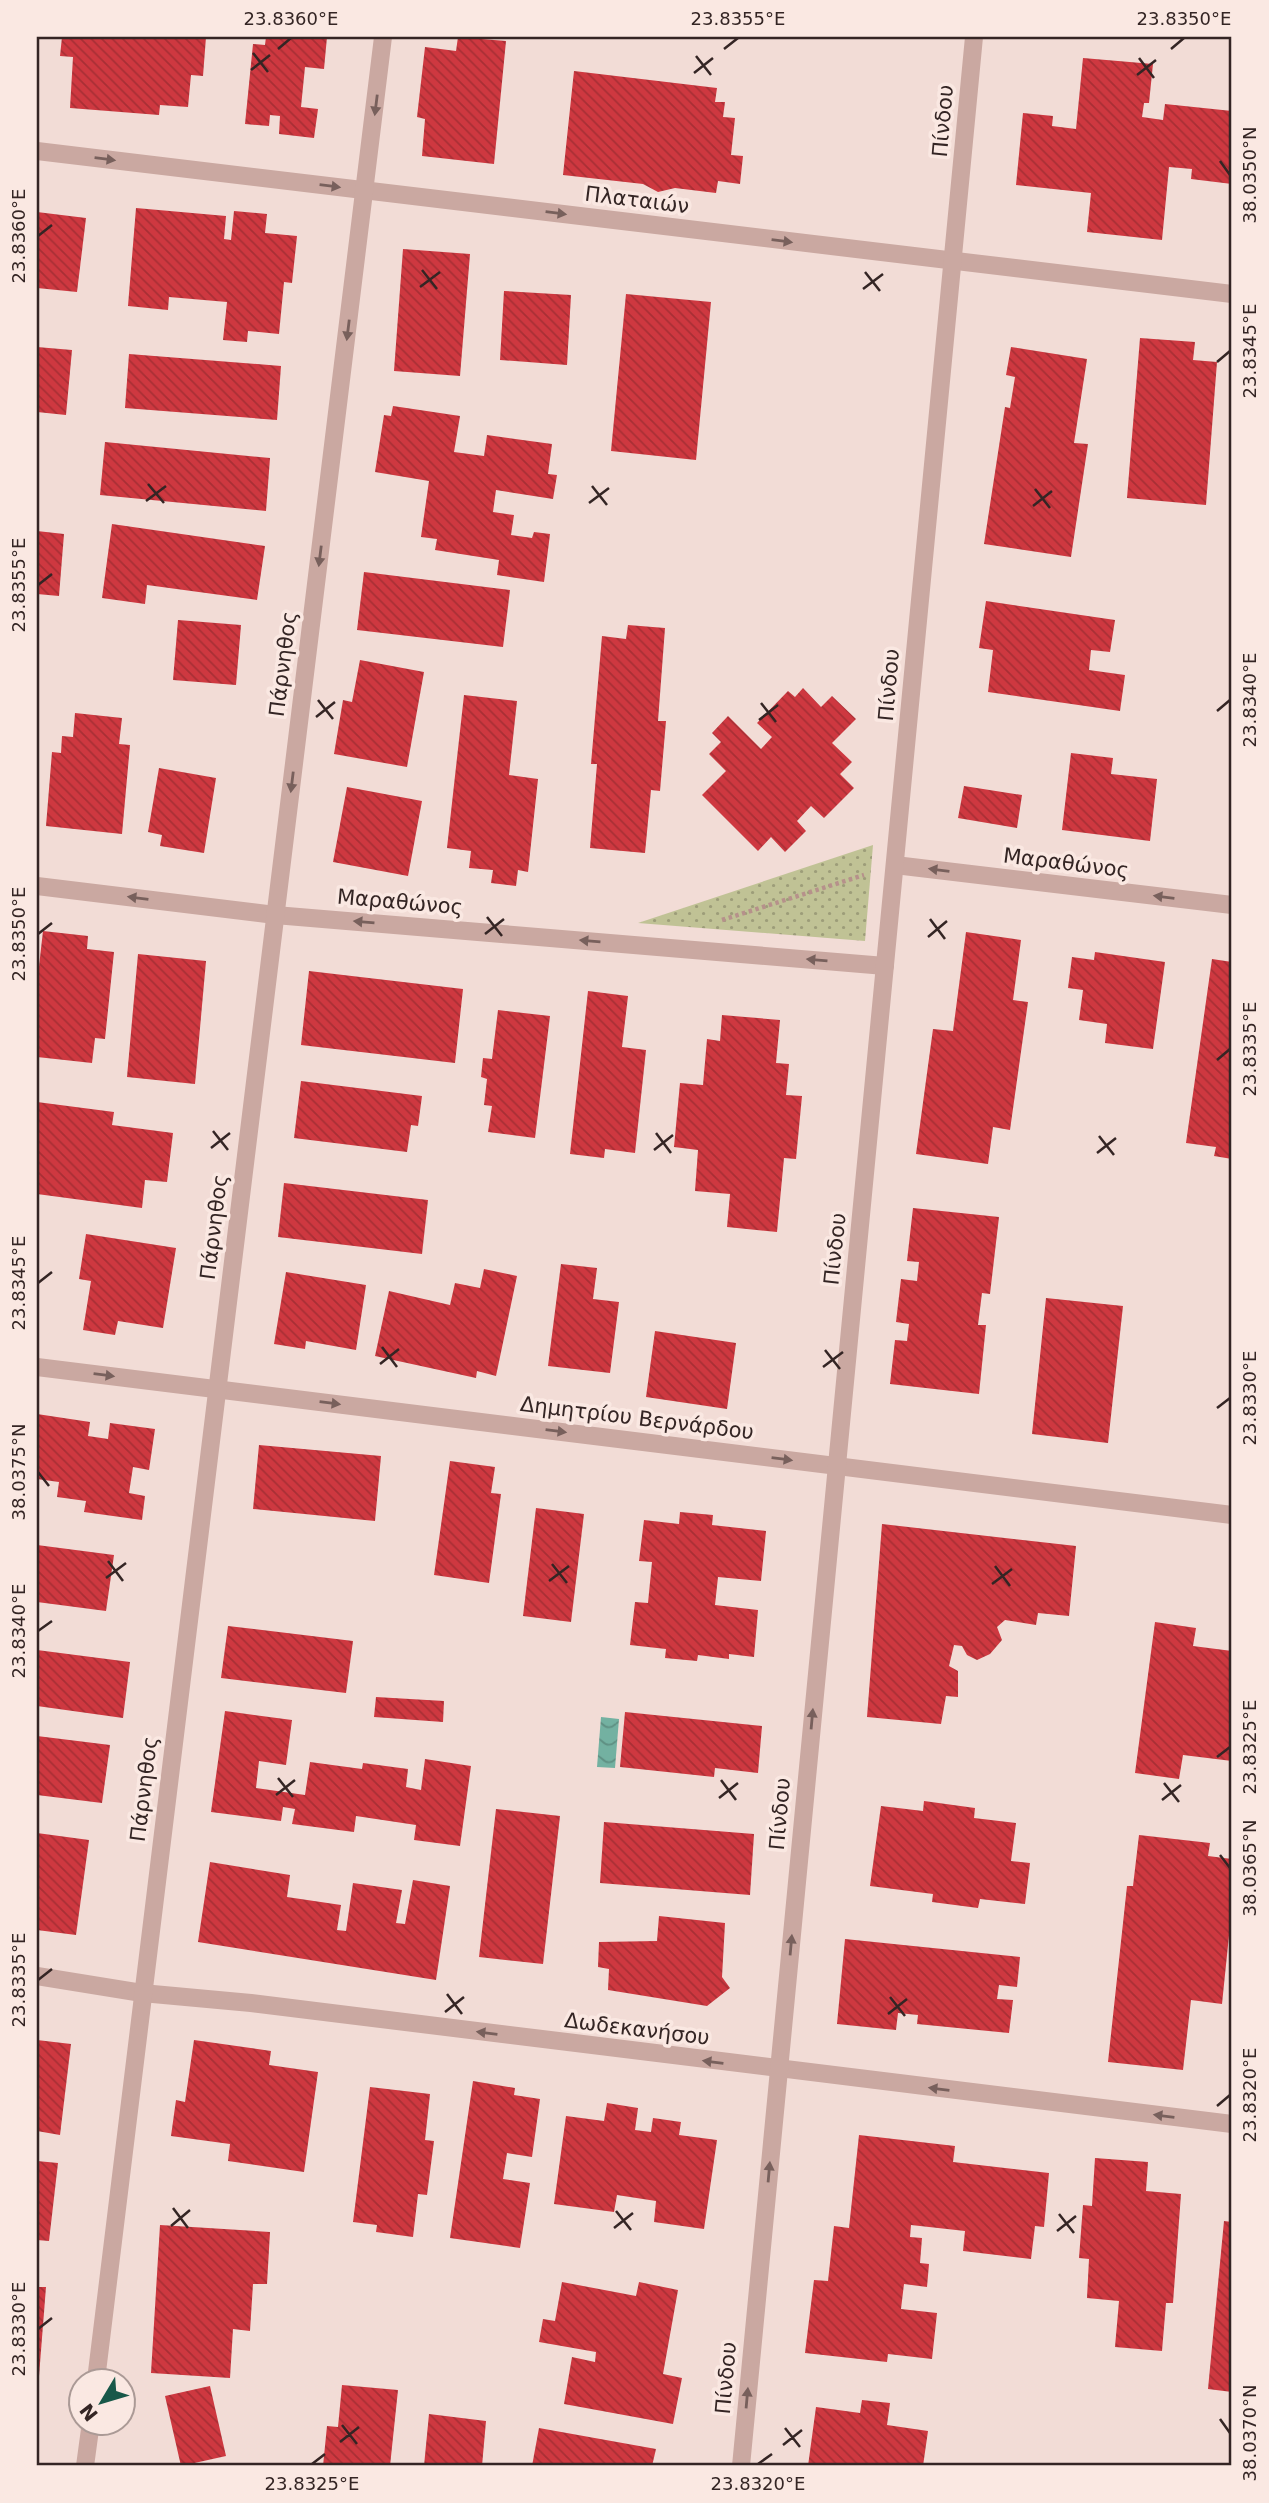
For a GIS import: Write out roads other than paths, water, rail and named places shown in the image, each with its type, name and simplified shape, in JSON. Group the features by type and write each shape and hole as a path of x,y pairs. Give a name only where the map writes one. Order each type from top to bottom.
{"street":[{"name":"Πάρνηθος","path":"98,2366 383,37"},
{"name":"Πίνδου","path":"741,2466 974,37"},
{"name":"Πλαταιών","path":"37,151 1232,294"},
{"name":"Μαραθώνος","path":"895,865 1232,905"},
{"name":"Μαραθώνος","path":"37,886 275,915 885,966"},
{"name":"Δημητρίου Βερνάρδου","path":"37,1367 1232,1515"},
{"name":"Δωδεκανήσου","path":"37,1976 142,1993 251,2003 1232,2124"},
{"path":"85,2466 88,2436"}],"water":[{"path":"601,1717 619,1719 615,1768 597,1767"}]}
